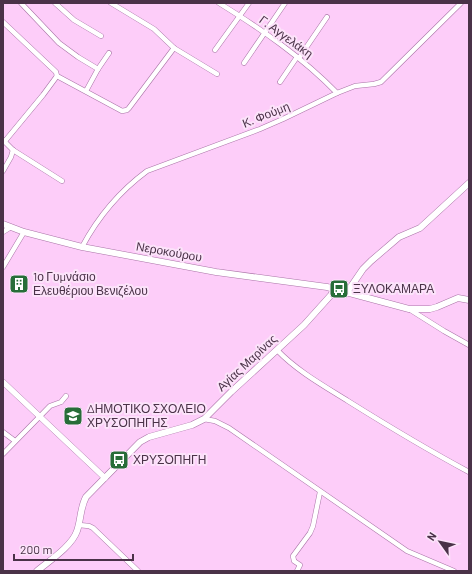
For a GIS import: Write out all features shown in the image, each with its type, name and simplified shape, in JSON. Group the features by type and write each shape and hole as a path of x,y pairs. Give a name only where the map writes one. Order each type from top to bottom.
{"main road":[{"path":"344,291 350,288 363,269 371,261 399,237 420,228 469,183"},
{"name":"Νεροκούρου","path":"3,224 24,232 82,247 216,272 334,289 409,309 430,309 458,298 469,300"},
{"name":"Αγίας Μαρίνας","path":"37,571 71,541 77,532 84,501 140,442 149,437 192,425 204,419 304,325 331,295 334,289"}],"street":[{"path":"21,3 59,43 98,69"},
{"path":"54,3 74,20 101,36"},
{"path":"111,3 154,30 174,48 217,74"},
{"name":"Γ. Αγγελάκη","path":"219,3 312,68 337,93"},
{"path":"216,50 249,3"},
{"path":"244,63 285,3"},
{"name":"Κ. Φούμη","path":"82,247 91,230 114,202 147,170 266,126 355,86 381,82 461,3"},
{"path":"280,82 327,17"},
{"path":"3,22 56,72 57,76 119,110 124,111 129,108 142,92 174,48"},
{"path":"86,91 109,53"},
{"path":"57,76 4,141 13,150 62,181"},
{"path":"4,169 13,150"},
{"path":"3,232 11,227"},
{"path":"3,267 24,232"},
{"path":"409,309 444,332 469,345"},
{"path":"277,350 287,359 329,389 383,423 469,472"},
{"path":"3,382 105,478"},
{"path":"3,454 50,406 61,402 66,396"},
{"path":"204,419 223,424 406,551 454,571"},
{"path":"3,432 15,441"},
{"path":"297,571 300,565 294,561 293,556 313,526 320,492"},
{"path":"79,525 89,526 96,530 138,571"}],"place":[{"name":"1ο Γυμνάσιο Ελευθέριου Βενιζέλου","path":"19,284"},
{"name":"ΞΥΛΟΚΑΜΑΡΑ","path":"339,289"},
{"name":"ΔΗΜΟΤΙΚΟ ΣΧΟΛΕΙΟ ΧΡΥΣΟΠΗΓΗΣ","path":"73,416"},
{"name":"ΧΡΥΣΟΠΗΓΗ","path":"119,460"}]}
